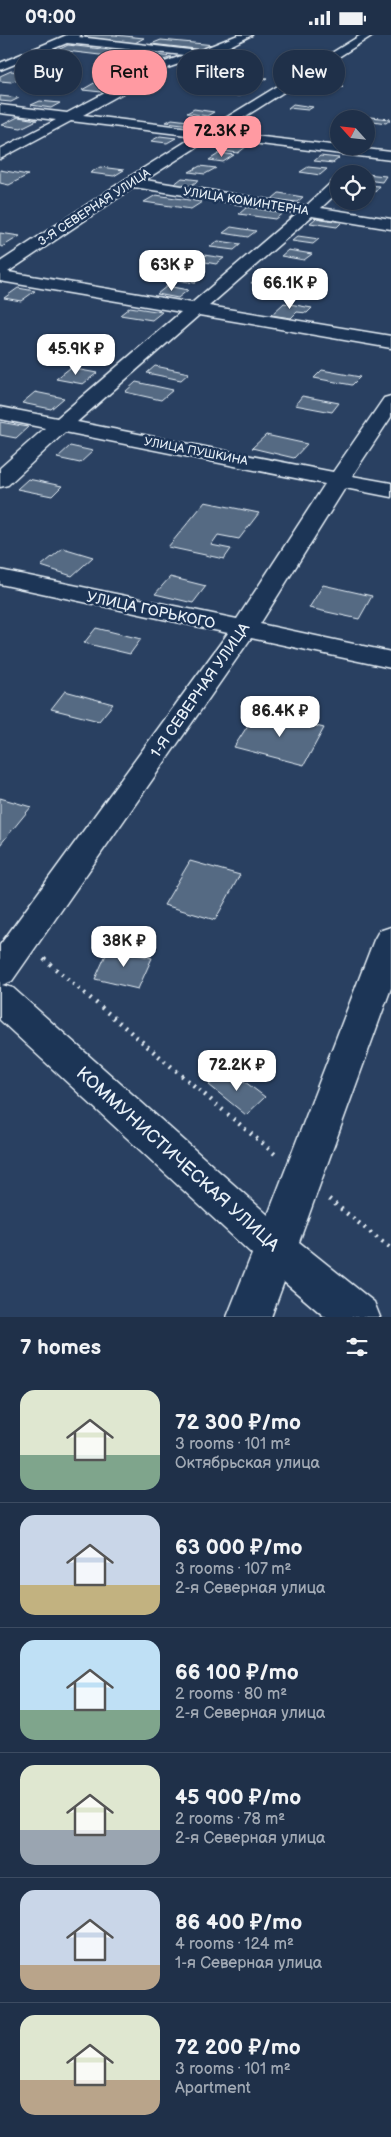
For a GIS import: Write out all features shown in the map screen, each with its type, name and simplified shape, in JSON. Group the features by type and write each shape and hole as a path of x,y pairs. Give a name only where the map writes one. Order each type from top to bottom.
{"street":[{"path":"0,67 76,35"},
{"path":"208,50 247,35"},
{"name":"3-Я СЕВЕРНАЯ УЛИЦА","path":"0,270 131,182 368,35"},
{"path":"63,39 177,52"},
{"path":"0,155 66,117 166,65 177,61"},
{"path":"0,109 330,148"},
{"path":"375,149 384,141"},
{"path":"375,154 391,156"},
{"path":"360,163 369,155"},
{"name":"УЛИЦА КОМИНТЕРНА","path":"131,182 391,224"},
{"path":"0,480 330,191"},
{"path":"0,276 391,342"},
{"name":"1-Я СЕВЕРНАЯ УЛИЦА","path":"0,972 244,629 339,479 391,402"},
{"name":"УЛИЦА ПУШКИНА","path":"0,413 391,489"},
{"name":"УЛИЦА ГОРЬКОГО","path":"0,577 391,660"},
{"path":"249,1317 303,1178 391,940"},
{"name":"КОММУНИСТИЧЕСКАЯ УЛИЦА","path":"0,998 276,1249 358,1317"}],"path":[{"path":"22,941 303,1178 391,1249"}],"building":[{"path":"87,35 144,38 135,43 83,37"},
{"path":"161,40 215,45 205,50 151,44"},
{"path":"68,45 110,50 92,50 92,54 82,53 82,50 58,50"},
{"path":"11,71 15,71 15,80 11,82 0,81 0,76"},
{"path":"92,84 92,91 82,90"},
{"path":"0,96 19,98 11,102 0,101"},
{"path":"40,101 60,103 51,108 31,105"},
{"path":"293,104 313,107 308,110 288,108"},
{"path":"194,109 214,112 207,116 187,113"},
{"path":"18,117 37,120 21,128 2,125"},
{"path":"375,117 391,119 386,123 375,121"},
{"path":"172,119 197,122 191,125 166,122"},
{"path":"160,136 176,138 167,143 151,141"},
{"path":"233,144 247,146 238,153 223,151"},
{"path":"220,153 234,155 223,162 209,160"},
{"path":"320,156 339,158 333,163 314,161"},
{"path":"200,166 216,168 205,174 189,172"},
{"path":"100,167 124,170 114,176 90,173"},
{"path":"308,167 327,169 320,175 300,172"},
{"path":"0,170 28,175 9,185 0,183"},
{"path":"375,175 386,176 382,182 375,181"},
{"path":"182,178 199,180 189,187 173,185"},
{"path":"375,186 380,186 375,192"},
{"path":"279,193 303,197 297,202 272,199"},
{"path":"156,195 202,202 191,209 144,202"},
{"path":"247,207 283,213 275,219 239,214"},
{"path":"316,218 342,222 337,227 310,223"},
{"path":"231,227 256,231 248,237 223,233"},
{"path":"0,233 20,236 2,247 0,246"},
{"path":"298,236 319,239 313,244 292,241"},
{"path":"218,241 241,244 234,250 210,247"},
{"path":"288,250 312,254 304,260 281,256"},
{"path":"197,254 224,258 216,264 189,259"},
{"path":"171,273 201,277 195,283 165,278"},
{"path":"259,274 283,277 275,286 251,283"},
{"path":"167,286 188,290 178,298 157,294"},
{"path":"18,288 35,291 21,301 4,298"},
{"path":"284,303 312,308 307,313 297,312 291,318 271,315"},
{"path":"130,307 162,312 152,320 120,315"},
{"path":"155,366 189,373 181,380 147,373"},
{"path":"70,368 97,373 83,384 56,379"},
{"path":"322,370 360,377 352,385 314,378"},
{"path":"136,382 173,390 161,400 125,392"},
{"path":"35,392 64,398 51,409 22,403"},
{"path":"302,396 339,403 332,412 295,405"},
{"path":"0,422 28,427 16,438 0,435"},
{"path":"266,435 307,444 294,458 252,448"},
{"path":"70,446 93,451 80,463 57,458"},
{"path":"28,479 62,486 52,496 17,489"},
{"path":"205,502 259,513 239,539 218,535 211,545 231,549 224,559 168,547"},
{"path":"63,548 93,557 72,576 41,566"},
{"path":"170,577 206,586 193,603 155,594"},
{"path":"323,585 372,596 359,619 309,608"},
{"path":"96,628 141,639 130,654 84,643"},
{"path":"65,691 113,704 99,721 51,709"},
{"path":"257,711 324,728 304,765 234,747"},
{"path":"0,798 31,807 0,845"},
{"path":"190,861 240,875 215,920 164,905"},
{"path":"109,948 152,958 138,989 95,979"},
{"path":"228,1069 265,1097 246,1115 209,1085"}]}
